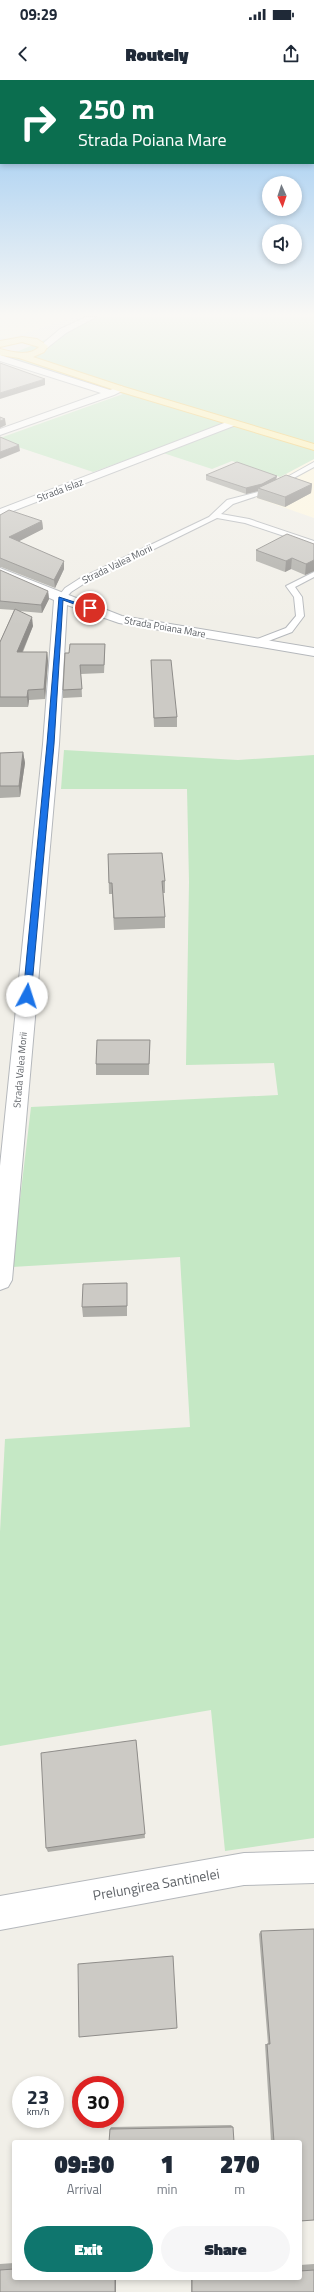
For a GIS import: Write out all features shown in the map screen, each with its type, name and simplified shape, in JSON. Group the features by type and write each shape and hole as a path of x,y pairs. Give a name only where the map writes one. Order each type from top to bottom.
{"main road":[{"path":"223,420 314,447"},
{"path":"239,420 314,442"}],"street":[{"path":"0,432 34,420"},
{"name":"Strada Islaz","path":"0,513 232,423"},
{"name":"Strada Poiana Mare","path":"0,572 61,598 119,619 314,652"},
{"name":"Strada Valea Morii","path":"0,1280 50,752 61,598"},
{"name":"Prelungirea Santinelei","path":"0,1913 244,1869 314,1867"}],"lane":[{"name":"Strada Valea Morii","path":"61,598 68,590 82,581 217,516 230,502 264,492 314,464"},
{"path":"217,516 246,521 314,544"},
{"path":"255,643 289,630 300,616 298,597 290,586 314,574"}],"shaded area":[{"path":"314,459 314,518 248,495"}],"green space":[{"path":"50,420 314,420 314,459 280,477 232,461 212,469 154,450 93,472 0,441 0,438"},
{"path":"64,750 238,760 314,755 314,1838 225,1851 211,1710 0,1746 0,1532 5,1439 190,1427 180,1257 12,1267 31,1107 278,1095 274,1063 186,1065 189,882 187,789 61,789"}],"building":[{"path":"0,437 19,445 0,452"},
{"path":"237,462 277,476 262,484 246,488 206,475"},
{"path":"286,475 312,484 285,497 258,488"},
{"path":"9,510 42,521 9,537 64,561 54,580 0,558 0,515"},
{"path":"287,534 314,544 314,560 306,564 292,558 286,561 256,550"},
{"path":"0,570 48,591 41,605 0,601"},
{"path":"15,609 32,617 17,652 47,652 44,689 28,690 27,697 0,697 0,642"},
{"path":"70,644 105,644 104,665 80,665 82,689 63,690 65,653 69,653"},
{"path":"151,660 171,660 177,717 154,718"},
{"path":"23,752 19,786 0,786 0,753"},
{"path":"162,853 165,881 162,881 165,917 114,918 112,883 109,883 108,854"},
{"path":"97,1040 150,1040 149,1064 96,1064"},
{"path":"127,1283 127,1306 82,1307 83,1284"},
{"path":"136,1740 145,1834 46,1848 41,1753"},
{"path":"314,1929 314,2220 302,2221 302,2140 274,2140 267,2044 270,2044 261,1931"},
{"path":"173,1956 177,2028 79,2037 78,1964"},
{"path":"233,2127 234,2140 109,2140 110,2129"},
{"path":"12,2269 12,2280 115,2280 115,2292 0,2292 0,2270"},
{"path":"314,2270 314,2292 192,2292 192,2280 302,2280 302,2271"}],"route":[{"path":"27,996 50,744 61,598 90,608"}]}
